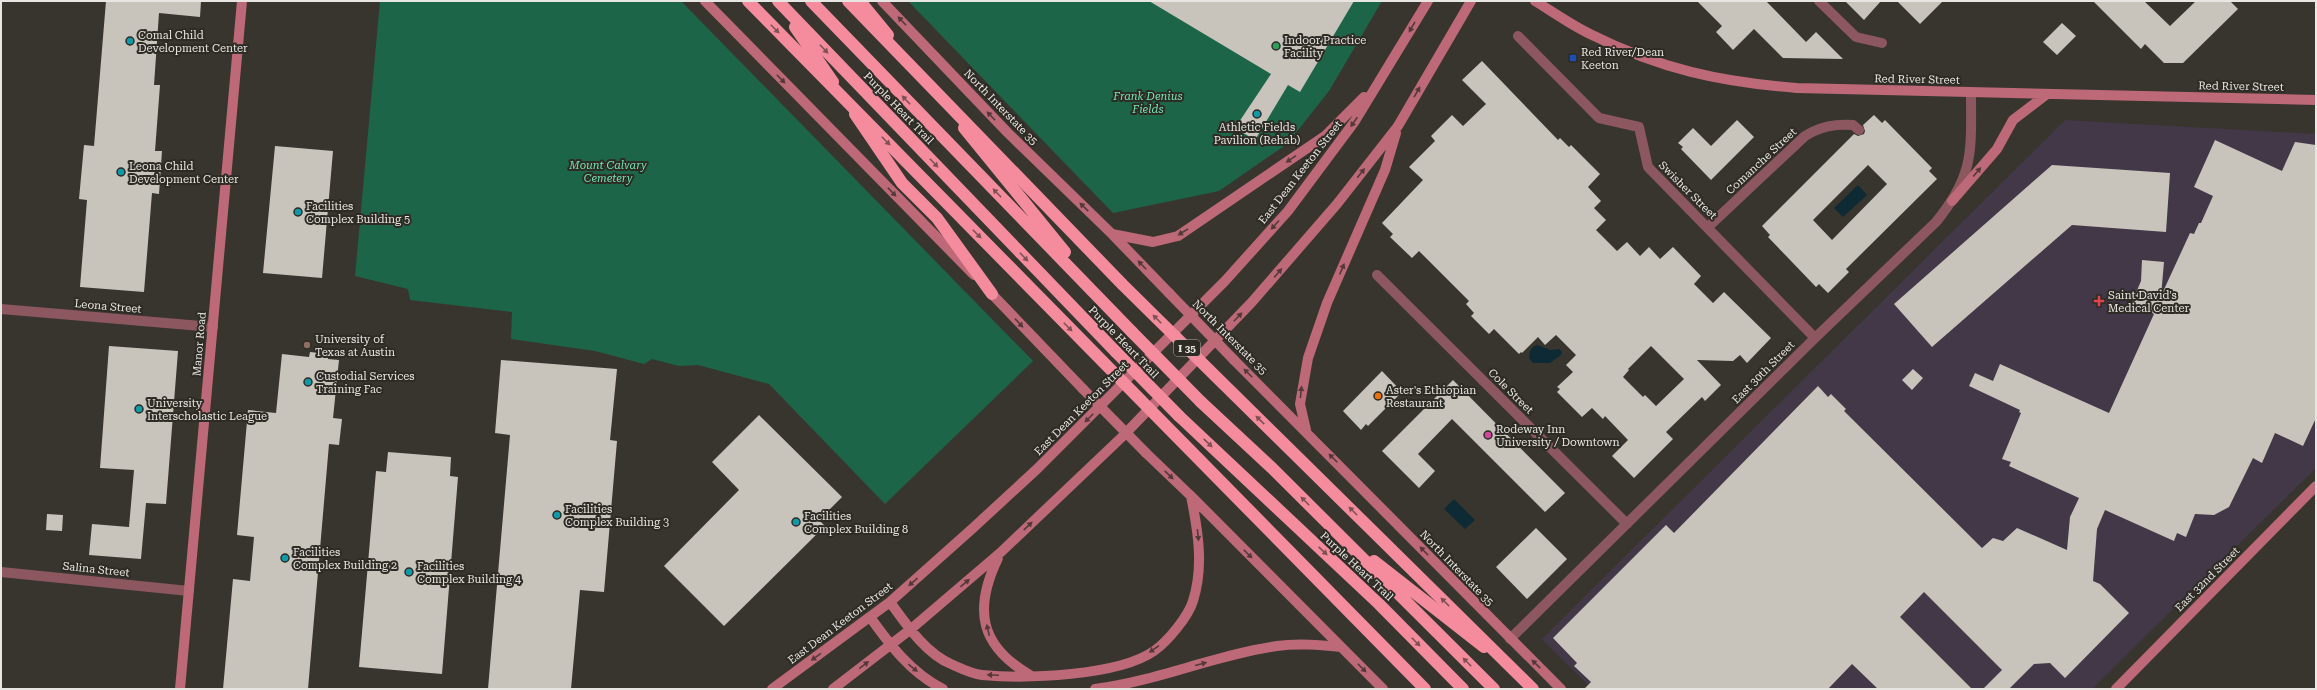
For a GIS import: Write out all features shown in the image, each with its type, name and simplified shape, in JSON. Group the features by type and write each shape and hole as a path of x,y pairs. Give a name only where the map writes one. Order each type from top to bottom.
{"highway":[{"path":"748,1 1425,689"},
{"path":"777,1 893,170 936,218 992,294"},
{"name":"Purple Heart Trail","path":"777,1 1179,416 1379,604 1463,689"},
{"name":"Purple Heart Trail","path":"811,1 1201,402 1272,468 1494,689"},
{"name":"I 35","path":"848,1 1123,285 1532,689"},
{"path":"860,1 1017,192 1103,300"},
{"path":"1336,533 1422,597 1537,689"}],"main road":[{"name":"Manor Road","path":"180,689 242,1"},
{"path":"705,1 992,294 1146,454 1191,496 1383,689"},
{"name":"North Interstate 35","path":"882,1 1008,133 1112,234 1234,360 1306,430 1510,639 1561,689"},
{"name":"East Dean Keeton Street","path":"772,689 890,602 1037,469 1225,281 1288,211 1355,121 1428,1"},
{"path":"833,689 911,629 1000,553 1123,436 1252,302 1337,204 1398,126 1471,1"},
{"name":"Red River Street","path":"1535,1 1588,34 1628,52 1670,67 1711,78 1745,84 1797,88 2316,100"},
{"path":"1112,234 1153,242 1178,236 1325,136 1344,120 1397,54"},
{"path":"1952,202 1997,149 2013,120 2047,94"},
{"path":"1306,430 1300,404 1308,358 1328,303 1385,170 1398,126"},
{"name":"East 32nd Street","path":"2116,689 2316,486"},
{"path":"890,602 924,644 949,663 981,675 1032,676 1114,668 1153,651 1171,636 1193,602 1201,561 1191,496"},
{"path":"1000,553 990,574 984,595 984,614 989,638 1011,664 1032,676"},
{"path":"870,617 890,646 931,683 943,689"},
{"path":"1095,689 1123,685 1278,646 1310,644 1341,647"}],"street":[{"path":"1819,1 1856,37 1882,43"},
{"name":"Swisher Street","path":"1518,36 1599,118 1639,127 1648,167 1815,338"},
{"name":"East 30th Street","path":"1510,639 1815,338 1936,222 1952,202 1964,179 1971,155 1971,92"},
{"name":"Comanche Street","path":"1708,228 1805,136 1817,128 1839,124 1853,125 1859,130"},
{"name":"Cole Street","path":"1377,275 1627,524"},
{"name":"Leona Street","path":"1,309 213,327"},
{"name":"Salina Street","path":"1,572 189,591"}],"shaded area":[{"name":"Saint David's Medical Center","path":"2065,120 2316,134 2316,468 2092,689 1592,689 1542,639"}],"green space":[{"name":"Mount Calvary Cemetery","path":"380,1 681,1 1033,361 885,504 769,384 698,365 679,366 652,359 644,364 595,351 511,339 512,312 410,300 408,289 355,276"},
{"name":"Frank Denius Fields","path":"908,1 1382,1 1329,91 1287,144 1219,191 1113,213"}],"water":[{"path":"1858,185 1867,195 1843,217 1834,208"},
{"path":"1537,345 1551,350 1559,349 1562,352 1561,355 1550,363 1533,363 1529,358 1532,348"},
{"path":"1454,499 1475,520 1465,529 1444,509"}],"building":[{"name":"Leona Child Development Center","path":"106,1 201,1 200,17 159,13 154,85 160,85 155,151 162,151 159,194 152,193 144,292 80,287 87,200 79,199 84,145 94,146"},
{"name":"Indoor Practice Facility","path":"1149,1 1354,1 1300,92 1288,85 1255,140 1235,128 1271,74"},
{"path":"1697,1 1766,1 1806,42 1816,32 1843,59 1783,58 1754,29 1733,50 1716,32 1722,26"},
{"path":"1845,1 1881,1 1864,20"},
{"path":"1897,1 1943,1 1920,24"},
{"path":"2093,1 2144,1 2170,26 2196,1 2230,1 2238,9 2183,63 2164,63 2145,44 2141,49"},
{"path":"2062,23 2076,36 2057,55 2043,42"},
{"path":"1482,61 1558,140 1560,138 1569,147 1571,145 1600,174 1588,187 1601,201 1594,208 1606,220 1596,230 1617,251 1627,242 1640,256 1649,247 1660,259 1673,247 1701,276 1694,284 1713,303 1724,292 1771,338 1747,363 1740,355 1733,361 1697,360 1721,385 1705,401 1702,397 1666,432 1673,439 1634,478 1612,456 1628,440 1605,416 1603,419 1592,408 1582,417 1557,392 1560,389 1557,387 1573,372 1566,365 1576,355 1556,335 1545,345 1538,337 1522,353 1521,352 1519,354 1494,329 1489,334 1471,316 1474,313 1466,304 1469,301 1419,251 1412,258 1390,237 1393,234 1382,223 1423,180 1409,167 1435,141 1431,136 1452,115 1463,126 1486,104 1462,80","holes":["1651,346 1684,379 1656,406 1645,395 1643,397 1623,377 1629,370 1628,369"]},
{"path":"1874,115 1882,123 1885,120 1932,168 1929,171 1937,179 1846,269 1849,272 1828,293 1819,284 1816,287 1768,237 1770,235 1762,226 1854,134 1858,136 1864,134 1865,131 1863,125","holes":["1868,165 1887,184 1832,240 1813,220"]},
{"path":"1737,120 1754,137 1711,180 1681,149 1683,147 1678,143 1693,128 1711,146"},
{"path":"2215,140 2282,171 2295,142 2316,145 2316,418 2303,446 2275,433 2262,463 2253,458 2229,507 2214,515 2195,514 2186,537 2177,533 2174,541 2105,510 2097,529 2093,581 2100,584 2129,613 2065,678 2050,663 2034,664 2009,689 1983,689 2002,670 1924,592 1900,617 1972,689 1878,689 1852,664 1828,689 1584,689 1591,682 1574,666 1577,663 1553,638 1666,525 1674,533 1818,386 1828,397 1831,394 1846,409 1844,411 1982,548 1993,538 2003,541 2017,528 2067,550 2070,517 2079,498 2009,466 2011,462 2002,459 2021,413 2019,412 2020,410 1969,386 1975,373 1993,381 2000,364 2109,413 2154,314 2132,302 2141,281 2142,260 2164,262 2161,296 2190,233 2194,234 2199,223 2201,223 2213,196 2194,187"},
{"name":"Facilities Complex Building 5","path":"275,146 333,151 322,278 263,273"},
{"path":"2052,165 2170,173 2166,232 2072,225 1932,347 1894,304"},
{"name":"University Interscholastic League","path":"109,346 178,351 166,504 146,503 141,559 89,555 92,524 129,527 134,470 100,468"},
{"name":"Facilities Complex Building 2","path":"310,352 328,354 328,359 339,360 333,418 342,419 339,445 329,444 308,689 223,689 233,579 250,581 254,537 237,535 248,410 276,413 282,354 309,357"},
{"name":"Facilities Complex Building 3","path":"501,360 617,369 610,440 617,441 604,592 580,590 571,689 488,689 510,435 495,433"},
{"path":"1913,369 1923,378 1912,390 1902,380"},
{"name":"Aster's Ethiopian Restaurant","path":"1382,371 1402,392 1368,426 1366,424 1361,430 1343,411"},
{"name":"Rodeway Inn University / Downtown","path":"1453,380 1565,493 1545,512 1452,419 1418,454 1435,471 1419,488 1382,451"},
{"name":"Facilities Complex Building 8","path":"759,415 842,497 819,520 825,526 724,626 664,566 739,490 712,462"},
{"name":"Facilities Complex Building 4","path":"388,452 451,457 450,476 458,477 442,674 359,667 376,471 386,472"},
{"path":"47,514 63,515 62,531 46,530"},
{"path":"1536,528 1567,559 1527,599 1496,567"}],"place":[{"name":"Comal Child Development Center","path":"130,41"},
{"name":"Indoor Practice Facility","path":"1276,46"},
{"name":"Red River/Dean Keeton","path":"1573,58"},
{"name":"Athletic Fields Pavilion (Rehab)","path":"1257,114"},
{"name":"Leona Child Development Center","path":"121,172"},
{"name":"Facilities Complex Building 5","path":"298,212"},
{"name":"Saint David's Medical Center","path":"2099,301"},
{"name":"University of Texas at Austin","path":"307,345"},
{"name":"Custodial Services Training Fac","path":"308,382"},
{"name":"Aster's Ethiopian Restaurant","path":"1378,396"},
{"name":"University Interscholastic League","path":"139,409"},
{"name":"Rodeway Inn University / Downtown","path":"1488,435"},
{"name":"Facilities Complex Building 3","path":"557,515"},
{"name":"Facilities Complex Building 8","path":"796,522"},
{"name":"Facilities Complex Building 2","path":"285,558"},
{"name":"Facilities Complex Building 4","path":"409,572"}]}
